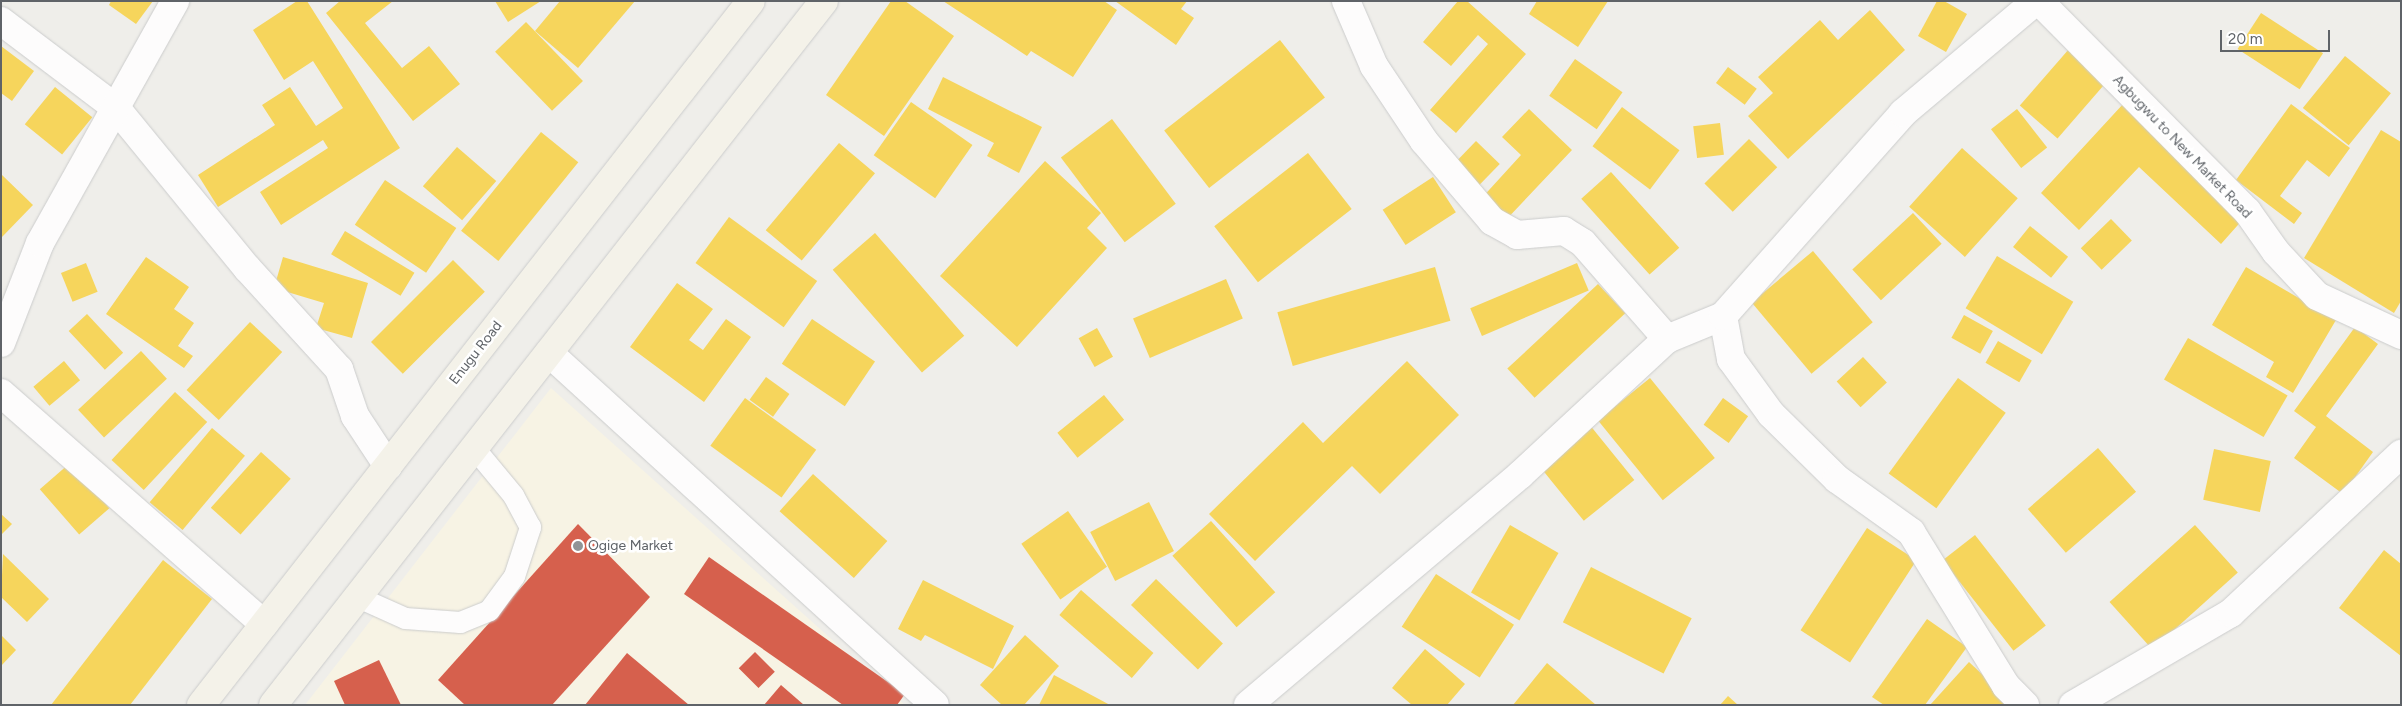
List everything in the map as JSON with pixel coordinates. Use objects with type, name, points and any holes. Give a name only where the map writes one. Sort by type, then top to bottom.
[{"type":"main road","name":"Enugu Road","points":[[201,705],[751,1]]},
{"type":"main road","points":[[273,705],[824,1]]},
{"type":"street","points":[[1,343],[40,243],[175,1]]},
{"type":"street","points":[[1346,1],[1374,66],[1424,141],[1492,221],[1517,235],[1564,231],[1584,243],[1667,339]]},
{"type":"street","points":[[1248,705],[1520,475],[1667,339],[1724,316],[1903,113],[2038,1]]},
{"type":"street","name":"Agbugwu to New Market Road","points":[[2038,1],[2248,211],[2276,252],[2317,296],[2401,335]]},
{"type":"street","points":[[1,21],[116,108],[247,268],[339,369],[355,416],[388,466]]},
{"type":"street","points":[[1724,316],[1731,359],[1771,414],[1837,479],[1912,532],[2006,686],[2024,705]]},
{"type":"street","points":[[549,353],[935,705]]},
{"type":"street","points":[[1,393],[264,624]]},
{"type":"street","points":[[2073,705],[2231,613],[2401,454]]},
{"type":"lane","points":[[358,597],[405,618],[460,622],[489,610],[514,576],[530,527],[513,495],[474,448]]},
{"type":"shaded area","name":"Ogige Market","points":[[551,388],[905,705],[305,705]]},
{"type":"building: Homes","points":[[111,1],[153,1],[136,24],[109,5]]},
{"type":"building: Homes","points":[[297,1],[307,1],[400,148],[281,225],[260,192],[328,148],[323,140],[218,207],[198,175],[275,125],[262,105],[290,87],[316,126],[343,108],[313,61],[284,80],[253,30]]},
{"type":"building: Homes","points":[[340,1],[393,1],[365,23],[402,68],[429,46],[460,84],[413,121],[326,13]]},
{"type":"building: Homes","points":[[495,1],[541,1],[508,22]]},
{"type":"building: Homes","points":[[560,1],[635,1],[578,68],[535,31]]},
{"type":"building: Homes","points":[[891,1],[905,1],[954,36],[884,136],[826,95]]},
{"type":"building: Homes","points":[[943,1],[1104,1],[1117,10],[1073,77],[1031,51],[1027,56]]},
{"type":"building: Homes","points":[[1115,1],[1187,1],[1181,9],[1194,18],[1176,45]]},
{"type":"building: Homes","points":[[1458,1],[1467,1],[1526,54],[1456,133],[1430,110],[1488,44],[1478,35],[1451,66],[1423,42]]},
{"type":"building: Homes","points":[[1537,1],[1608,1],[1578,47],[1529,14]]},
{"type":"building: Homes","points":[[1937,1],[1944,1],[1967,14],[1946,52],[1918,36]]},
{"type":"building: Homes","points":[[1870,10],[1905,50],[1788,159],[1748,116],[1773,93],[1758,77],[1820,20],[1838,40]]},
{"type":"building: Homes","points":[[2261,13],[2323,53],[2300,89],[2238,49]]},
{"type":"building: Homes","points":[[526,22],[583,81],[552,111],[495,52]]},
{"type":"building: Homes","points":[[1280,40],[1325,98],[1209,188],[1164,131]]},
{"type":"building: Homes","points":[[1,46],[34,71],[12,101],[1,93]]},
{"type":"building: Homes","points":[[2069,49],[2107,82],[2058,138],[2020,106]]},
{"type":"building: Homes","points":[[2345,56],[2391,93],[2349,145],[2303,108]]},
{"type":"building: Homes","points":[[1575,59],[1623,92],[1597,129],[1549,96]]},
{"type":"building: Homes","points":[[1728,67],[1757,89],[1745,105],[1716,83]]},
{"type":"building: Homes","points":[[943,77],[1042,127],[1019,173],[987,156],[994,143],[928,109]]},
{"type":"building: Homes","points":[[55,87],[92,117],[62,155],[25,124]]},
{"type":"building: Homes","points":[[911,102],[972,145],[935,198],[874,155]]},
{"type":"building: Homes","points":[[2124,103],[2245,217],[2221,244],[2139,167],[2079,230],[2041,193]]},
{"type":"building: Homes","points":[[2291,104],[2350,148],[2329,177],[2307,160],[2280,196],[2302,213],[2294,224],[2236,180]]},
{"type":"building: Homes","points":[[1622,107],[1680,150],[1650,189],[1593,146]]},
{"type":"building: Homes","points":[[1529,109],[1572,150],[1503,223],[1479,201],[1521,155],[1502,137]]},
{"type":"building: Homes","points":[[2017,109],[2047,148],[2021,168],[1991,129]]},
{"type":"building: Homes","points":[[1112,119],[1176,204],[1125,242],[1061,158]]},
{"type":"building: Homes","points":[[1720,123],[1724,155],[1697,158],[1693,126]]},
{"type":"building: Homes","points":[[2381,130],[2401,142],[2401,301],[2394,313],[2304,258]]},
{"type":"building: Homes","points":[[541,132],[578,162],[498,261],[461,231]]},
{"type":"building: Homes","points":[[1749,139],[1777,167],[1733,212],[1704,184]]},
{"type":"building: Homes","points":[[1476,141],[1500,164],[1475,189],[1452,166]]},
{"type":"building: Homes","points":[[839,143],[875,173],[802,261],[766,230]]},
{"type":"building: Homes","points":[[457,147],[496,181],[462,220],[423,186]]},
{"type":"building: Homes","points":[[1962,148],[2018,198],[1965,257],[1909,207]]},
{"type":"building: Homes","points":[[1308,153],[1352,209],[1258,282],[1214,226]]},
{"type":"building: Homes","points":[[1045,161],[1101,213],[1087,228],[1107,248],[1017,347],[940,276]]},
{"type":"building: Homes","points":[[1611,172],[1679,248],[1650,275],[1581,199]]},
{"type":"building: Homes","points":[[1,176],[33,205],[1,238]]},
{"type":"building: Homes","points":[[1433,177],[1456,212],[1406,245],[1383,210]]},
{"type":"building: Homes","points":[[385,180],[456,228],[426,273],[355,225]]},
{"type":"building: Homes","points":[[1913,213],[1942,244],[1881,300],[1852,270]]},
{"type":"building: Homes","points":[[729,217],[817,281],[784,327],[695,263]]},
{"type":"building: Homes","points":[[2111,219],[2132,241],[2102,270],[2081,248]]},
{"type":"building: Homes","points":[[2030,226],[2068,257],[2051,278],[2013,247]]},
{"type":"building: Homes","points":[[345,231],[414,273],[401,296],[331,254]]},
{"type":"building: Homes","points":[[875,233],[964,336],[922,372],[833,270]]},
{"type":"building: Homes","points":[[1813,251],[1873,322],[1811,374],[1752,302]]},
{"type":"building: Homes","points":[[1997,256],[2073,302],[2042,354],[1966,308]]},
{"type":"building: Homes","points":[[146,257],[189,287],[174,309],[194,323],[178,346],[193,356],[184,368],[106,314]]},
{"type":"building: Homes","points":[[283,257],[368,283],[352,338],[316,328],[324,303],[274,288]]},
{"type":"building: Homes","points":[[453,260],[485,292],[403,374],[371,342]]},
{"type":"building: Homes","points":[[86,263],[98,292],[73,302],[61,273]]},
{"type":"building: Homes","points":[[1577,263],[1589,291],[1482,336],[1470,308]]},
{"type":"building: Homes","points":[[1435,267],[1450,321],[1293,366],[1277,312]]},
{"type":"building: Homes","points":[[2246,267],[2336,320],[2293,393],[2266,377],[2274,362],[2212,325]]},
{"type":"building: Homes","points":[[1226,279],[1243,319],[1150,358],[1133,318]]},
{"type":"building: Homes","points":[[677,283],[713,309],[689,340],[703,350],[726,319],[751,337],[704,402],[630,347]]},
{"type":"building: Homes","points":[[1598,284],[1625,313],[1535,398],[1507,369]]},
{"type":"building: Homes","points":[[87,314],[123,353],[105,370],[69,331]]},
{"type":"building: Homes","points":[[1964,315],[1993,331],[1980,354],[1951,338]]},
{"type":"building: Homes","points":[[812,319],[875,361],[845,406],[782,364]]},
{"type":"building: Homes","points":[[250,322],[282,352],[219,420],[187,390]]},
{"type":"building: Homes","points":[[2355,327],[2378,344],[2326,416],[2373,452],[2343,494],[2294,458],[2316,427],[2294,411]]},
{"type":"building: Homes","points":[[1097,328],[1113,357],[1095,367],[1079,338]]},
{"type":"building: Homes","points":[[2188,338],[2288,396],[2264,437],[2164,380]]},
{"type":"building: Homes","points":[[1998,341],[2032,361],[2019,382],[1986,363]]},
{"type":"building: Homes","points":[[141,351],[167,379],[104,437],[78,410]]},
{"type":"building: Homes","points":[[1863,357],[1887,383],[1861,407],[1837,382]]},
{"type":"building: Homes","points":[[64,361],[80,380],[49,406],[33,387]]},
{"type":"building: Homes","points":[[1407,361],[1459,415],[1380,494],[1352,466],[1255,561],[1209,514],[1303,422],[1323,443]]},
{"type":"building: Homes","points":[[766,377],[789,394],[773,417],[750,400]]},
{"type":"building: Homes","points":[[1650,378],[1715,458],[1663,500],[1598,420]]},
{"type":"building: Homes","points":[[1958,378],[2006,413],[1936,508],[1889,473]]},
{"type":"building: Homes","points":[[175,392],[207,422],[144,490],[112,460]]},
{"type":"building: Homes","points":[[1104,395],[1124,420],[1078,458],[1057,433]]},
{"type":"building: Homes","points":[[745,398],[816,450],[782,497],[710,446]]},
{"type":"building: Homes","points":[[1723,398],[1748,416],[1729,443],[1704,425]]},
{"type":"building: Homes","points":[[1589,424],[1634,480],[1584,521],[1538,465]]},
{"type":"building: Homes","points":[[212,428],[245,456],[183,530],[150,502]]},
{"type":"building: Homes","points":[[2098,448],[2136,492],[2066,553],[2028,509]]},
{"type":"building: Homes","points":[[2214,449],[2271,461],[2260,512],[2203,500]]},
{"type":"building: Homes","points":[[261,452],[291,479],[241,535],[211,508]]},
{"type":"building: Homes","points":[[70,463],[109,508],[79,535],[40,489]]},
{"type":"building: Homes","points":[[813,474],[887,541],[854,578],[780,511]]},
{"type":"building: Homes","points":[[1149,502],[1174,551],[1115,581],[1090,532]]},
{"type":"building: Homes","points":[[1068,511],[1107,567],[1060,599],[1021,544]]},
{"type":"building: Homes","points":[[1,514],[12,524],[1,535]]},
{"type":"building: Homes","points":[[1211,521],[1275,592],[1237,627],[1172,556]]},
{"type":"building: Homes","points":[[1510,525],[1558,553],[1519,621],[1471,593]]},
{"type":"building: Homes","points":[[2195,525],[2238,573],[2152,650],[2110,602]]},
{"type":"building: Homes","points":[[1867,528],[1916,560],[1850,662],[1801,630]]},
{"type":"building: Homes","points":[[1975,535],[2046,626],[2013,651],[1943,560]]},
{"type":"building: Homes","points":[[2384,550],[2401,564],[2401,656],[2339,608]]},
{"type":"building: Homes","points":[[3,554],[49,599],[27,622],[1,597]]},
{"type":"building: Homes","points":[[163,560],[212,599],[130,705],[51,705]]},
{"type":"building: Homes","points":[[1591,567],[1692,618],[1664,674],[1563,622]]},
{"type":"building: Homes","points":[[1436,574],[1514,625],[1480,677],[1402,627]]},
{"type":"building: Homes","points":[[1156,579],[1223,644],[1198,669],[1131,605]]},
{"type":"building: Homes","points":[[923,580],[1014,626],[993,669],[925,635],[921,641],[898,629]]},
{"type":"building: Homes","points":[[1081,590],[1153,653],[1132,678],[1059,615]]},
{"type":"building: Homes","points":[[1927,619],[1967,647],[1925,705],[1884,705],[1872,697]]},
{"type":"building: Homes","points":[[1,635],[16,650],[1,666]]},
{"type":"building: Homes","points":[[1025,635],[1059,666],[1024,705],[1002,705],[980,685]]},
{"type":"building: Homes","points":[[1425,649],[1465,684],[1447,705],[1412,705],[1392,688]]},
{"type":"building: Homes","points":[[1969,662],[2015,705],[1930,705]]},
{"type":"building: Homes","points":[[1547,663],[1596,705],[1513,705]]},
{"type":"building: Homes","points":[[1054,675],[1110,705],[1039,705]]},
{"type":"building: Homes","points":[[1728,696],[1738,705],[1720,705]]},
{"type":"building: Shops","points":[[578,524],[650,597],[552,705],[465,705],[438,680]]},
{"type":"building: Shops","points":[[709,557],[905,694],[897,705],[843,705],[684,594]]},
{"type":"building: Shops","points":[[755,652],[775,672],[759,688],[739,668]]},
{"type":"building: Shops","points":[[627,653],[689,705],[585,705]]},
{"type":"building: Shops","points":[[379,660],[401,705],[345,705],[334,681]]},
{"type":"building: Shops","points":[[781,685],[804,705],[764,705]]},
{"type":"place","name":"Ogige Market","points":[[578,546]]}]
